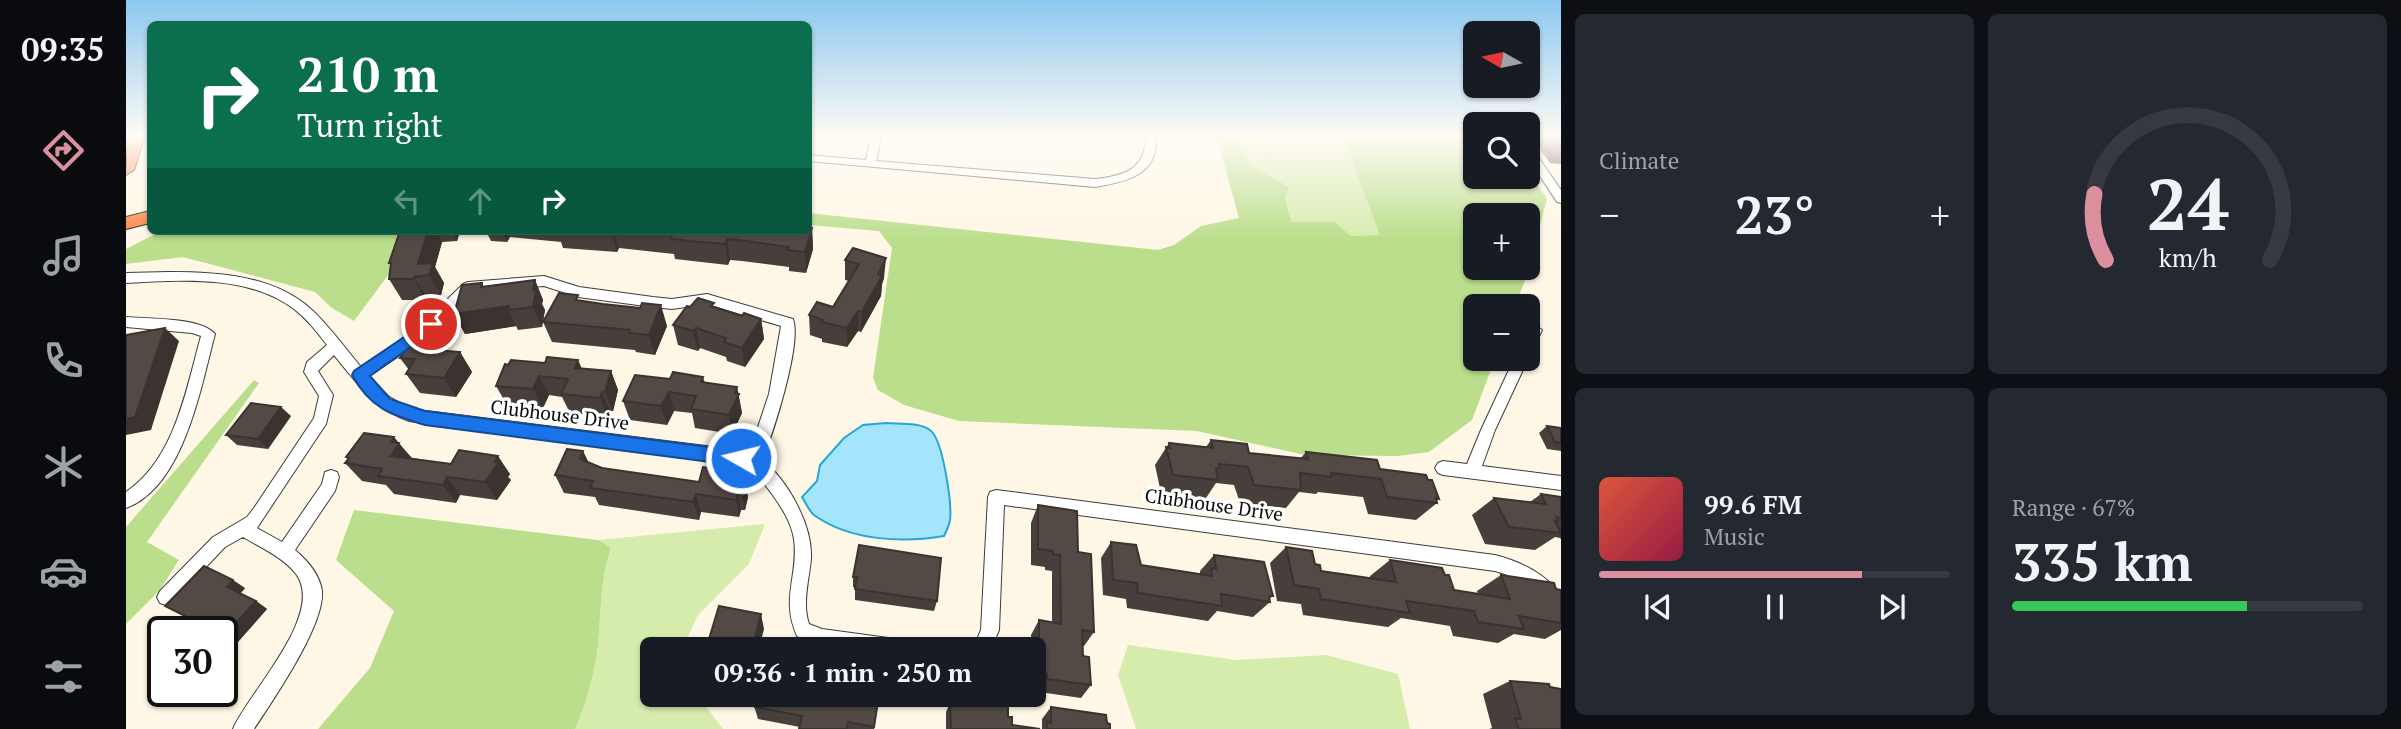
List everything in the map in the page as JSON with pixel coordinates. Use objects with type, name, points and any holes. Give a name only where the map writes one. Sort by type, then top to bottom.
[{"type":"highway","points":[[126,214],[147,210]]},
{"type":"highway","points":[[126,223],[147,218]]},
{"type":"street","points":[[972,172],[1096,183],[1121,178],[1133,172]]},
{"type":"street","points":[[1543,172],[1561,199]]},
{"type":"street","name":"Clubhouse Drive","points":[[126,278],[200,278],[258,286],[282,295],[299,305],[384,404],[400,412],[425,418],[730,456],[753,462]]},
{"type":"street","points":[[360,375],[421,334],[468,287],[544,281],[578,292],[653,302],[713,300],[788,323],[787,346],[762,443],[753,462],[766,475],[798,523],[804,552],[796,615],[803,630],[819,637]]},
{"type":"street","points":[[126,322],[194,328],[208,334],[196,379],[163,468],[139,495],[126,501]]},
{"type":"street","points":[[166,597],[219,542],[243,528],[260,513],[321,420],[326,395],[311,372],[312,366],[335,346]]},
{"type":"street","points":[[1472,472],[1515,371]]},
{"type":"street","points":[[1443,468],[1561,483]]},
{"type":"street","points":[[285,551],[329,486],[331,477]]},
{"type":"street","name":"Clubhouse Drive","points":[[987,637],[990,630],[996,497],[1507,566],[1542,585],[1561,612]]},
{"type":"street","points":[[243,528],[261,542],[285,551],[304,572],[314,591],[307,622],[243,729]]},
{"type":"green space","points":[[1226,172],[1263,172],[1289,187],[1285,198],[1291,222],[1335,222],[1351,236],[1380,235],[1357,172],[1463,172],[1463,189],[1540,189],[1547,199],[1540,225],[1540,203],[1463,203],[1463,280],[1525,280],[1520,294],[1463,294],[1463,371],[1490,371],[1472,420],[1429,452],[1398,456],[1305,455],[1197,431],[959,421],[904,405],[878,390],[873,378],[892,248],[879,231],[812,225],[812,213],[1158,250],[1174,245],[1201,226],[1239,218]]},
{"type":"green space","points":[[1263,172],[1357,172],[1381,235],[1351,236],[1335,222],[1291,222],[1285,198],[1289,187]]},
{"type":"green space","points":[[153,235],[418,235],[354,321],[332,308],[315,292],[183,257],[126,264],[126,249]]},
{"type":"green space","points":[[254,380],[259,383],[147,542],[179,560],[159,591],[126,624],[126,527]]},
{"type":"green space","points":[[354,510],[598,540],[611,548],[603,584],[595,666],[575,729],[318,729],[370,668],[394,611],[336,560]]},
{"type":"green space","points":[[765,524],[749,564],[698,615],[688,637],[640,637],[640,707],[706,707],[723,729],[575,729],[595,666],[603,584],[611,549],[598,540]]},
{"type":"green space","points":[[1128,645],[1236,660],[1327,655],[1398,674],[1410,729],[1136,729],[1118,675]]},
{"type":"water","points":[[886,423],[920,426],[930,430],[935,436],[943,458],[950,500],[950,520],[944,536],[894,539],[860,535],[828,524],[814,515],[802,497],[817,481],[820,465],[844,438],[863,425]]},
{"type":"building","points":[[399,235],[427,235],[418,264],[433,263],[429,275],[414,279],[389,279],[389,263]]},
{"type":"building","points":[[672,235],[810,235],[805,252],[739,240],[727,239],[725,244],[670,238]]},
{"type":"building","points":[[853,248],[886,258],[878,274],[882,276],[862,312],[858,311],[847,328],[822,322],[823,320],[809,315],[817,302],[833,307],[859,264],[845,260]]},
{"type":"building","points":[[535,280],[533,307],[508,310],[509,306],[454,314],[462,285],[482,283],[481,287]]},
{"type":"building","points":[[559,293],[578,295],[576,300],[603,304],[640,308],[642,303],[661,305],[649,335],[629,333],[630,330],[543,322]]},
{"type":"building","points":[[698,298],[714,303],[711,306],[761,319],[742,348],[724,342],[726,338],[696,328],[693,331],[673,325],[687,306],[690,307]]},
{"type":"building","points":[[165,328],[135,417],[126,419],[126,335]]},
{"type":"building","points":[[411,341],[430,342],[426,349],[460,352],[444,378],[406,374],[415,359],[400,358]]},
{"type":"building","points":[[547,357],[578,360],[575,368],[611,371],[605,392],[602,392],[600,398],[561,394],[568,379],[539,376],[533,389],[496,386],[505,364],[508,365],[511,360],[545,363]]},
{"type":"building","points":[[673,372],[703,377],[701,382],[737,387],[735,393],[739,394],[729,415],[691,409],[696,396],[669,392],[661,406],[623,401],[635,375],[670,379]]},
{"type":"building","points":[[251,403],[281,407],[258,439],[226,435]]},
{"type":"building","points":[[1547,426],[1561,428],[1561,443],[1555,442]]},
{"type":"building","points":[[364,433],[394,437],[391,442],[399,443],[391,456],[451,464],[459,450],[498,456],[495,462],[499,462],[485,482],[447,477],[443,485],[378,476],[382,469],[345,463],[349,458],[346,457]]},
{"type":"building","points":[[1211,440],[1247,444],[1249,453],[1308,459],[1306,452],[1377,460],[1380,469],[1426,475],[1428,480],[1432,480],[1439,499],[1436,498],[1437,503],[1387,497],[1381,479],[1331,473],[1332,477],[1300,473],[1301,490],[1254,485],[1248,467],[1219,464],[1220,468],[1216,468],[1218,480],[1173,475],[1166,447],[1170,448],[1169,443],[1213,448]]},
{"type":"building","points":[[567,449],[583,451],[580,459],[602,468],[699,482],[703,467],[743,472],[741,479],[745,479],[736,500],[696,494],[693,502],[590,488],[593,481],[555,475]]},
{"type":"building","points":[[1541,494],[1561,497],[1561,518],[1556,517],[1558,521],[1555,521],[1561,533],[1509,527],[1494,498],[1546,504]]},
{"type":"building","points":[[1038,505],[1077,511],[1078,552],[1091,554],[1094,632],[1082,630],[1083,656],[1089,657],[1091,685],[1047,679],[1046,637],[1039,637],[1039,620],[1061,624],[1060,555],[1038,549]]},
{"type":"building","points":[[1111,542],[1136,545],[1141,565],[1212,576],[1211,568],[1216,569],[1214,555],[1264,562],[1273,596],[1269,596],[1270,602],[1221,594],[1222,606],[1138,593],[1137,583],[1113,580]]},
{"type":"building","points":[[859,545],[941,558],[937,601],[855,589],[857,577],[853,577]]},
{"type":"building","points":[[1286,547],[1312,551],[1315,564],[1320,565],[1321,571],[1396,582],[1390,560],[1442,568],[1445,575],[1449,575],[1454,590],[1510,599],[1501,575],[1554,583],[1556,589],[1561,590],[1561,623],[1519,616],[1524,629],[1478,622],[1474,611],[1406,601],[1410,613],[1321,599],[1319,589],[1294,585]]},
{"type":"building","points":[[204,566],[233,580],[227,587],[256,601],[238,621],[238,616],[185,616],[165,606]]},
{"type":"building","points":[[719,606],[761,614],[755,637],[710,637]]},
{"type":"building","points":[[1510,681],[1549,684],[1550,687],[1561,689],[1561,729],[1519,729],[1515,718],[1521,719]]},
{"type":"building","points":[[755,707],[877,707],[874,727],[848,722],[847,729],[799,729],[802,716]]},
{"type":"building","points":[[950,707],[1008,707],[1008,717],[1012,717],[1012,725],[1040,729],[951,729]]},
{"type":"building","points":[[1051,707],[1106,715],[1110,729],[1047,729],[1047,722],[1051,723]]},
{"type":"route","points":[[431,324],[411,341],[360,375],[384,404],[400,412],[425,418],[741,458]]}]
